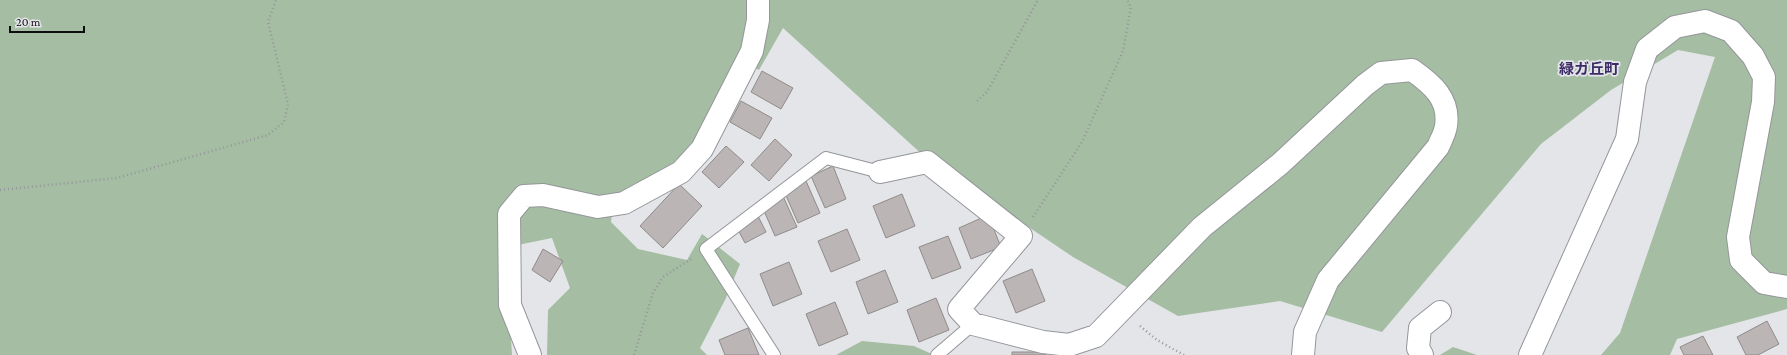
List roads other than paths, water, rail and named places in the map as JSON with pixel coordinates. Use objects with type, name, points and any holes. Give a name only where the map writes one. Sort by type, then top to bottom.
[{"type":"street","points":[[530,355],[510,305],[509,214],[524,196],[543,195],[598,207],[624,203],[681,172],[702,149],[752,51],[758,20],[758,0]]},
{"type":"street","points":[[1530,355],[1627,139],[1634,82],[1647,49],[1675,27],[1705,21],[1731,31],[1753,56],[1764,77],[1763,102],[1738,237],[1741,260],[1764,283],[1787,287]]},
{"type":"street","points":[[880,172],[927,162],[1021,236],[959,309],[973,324],[1043,342],[1069,345],[1096,336],[1123,311],[1202,227],[1280,164],[1365,85],[1381,73],[1412,70],[1428,81],[1444,101],[1446,126],[1438,147],[1328,280],[1305,332],[1303,355]]},
{"type":"street","points":[[1422,355],[1418,348],[1420,328],[1440,312]]},
{"type":"lane","points":[[774,355],[706,249],[826,158],[880,172]]},
{"type":"lane","points":[[937,355],[973,324]]},
{"type":"district","name":"緑ガ丘町","points":[[1589,69]]}]
